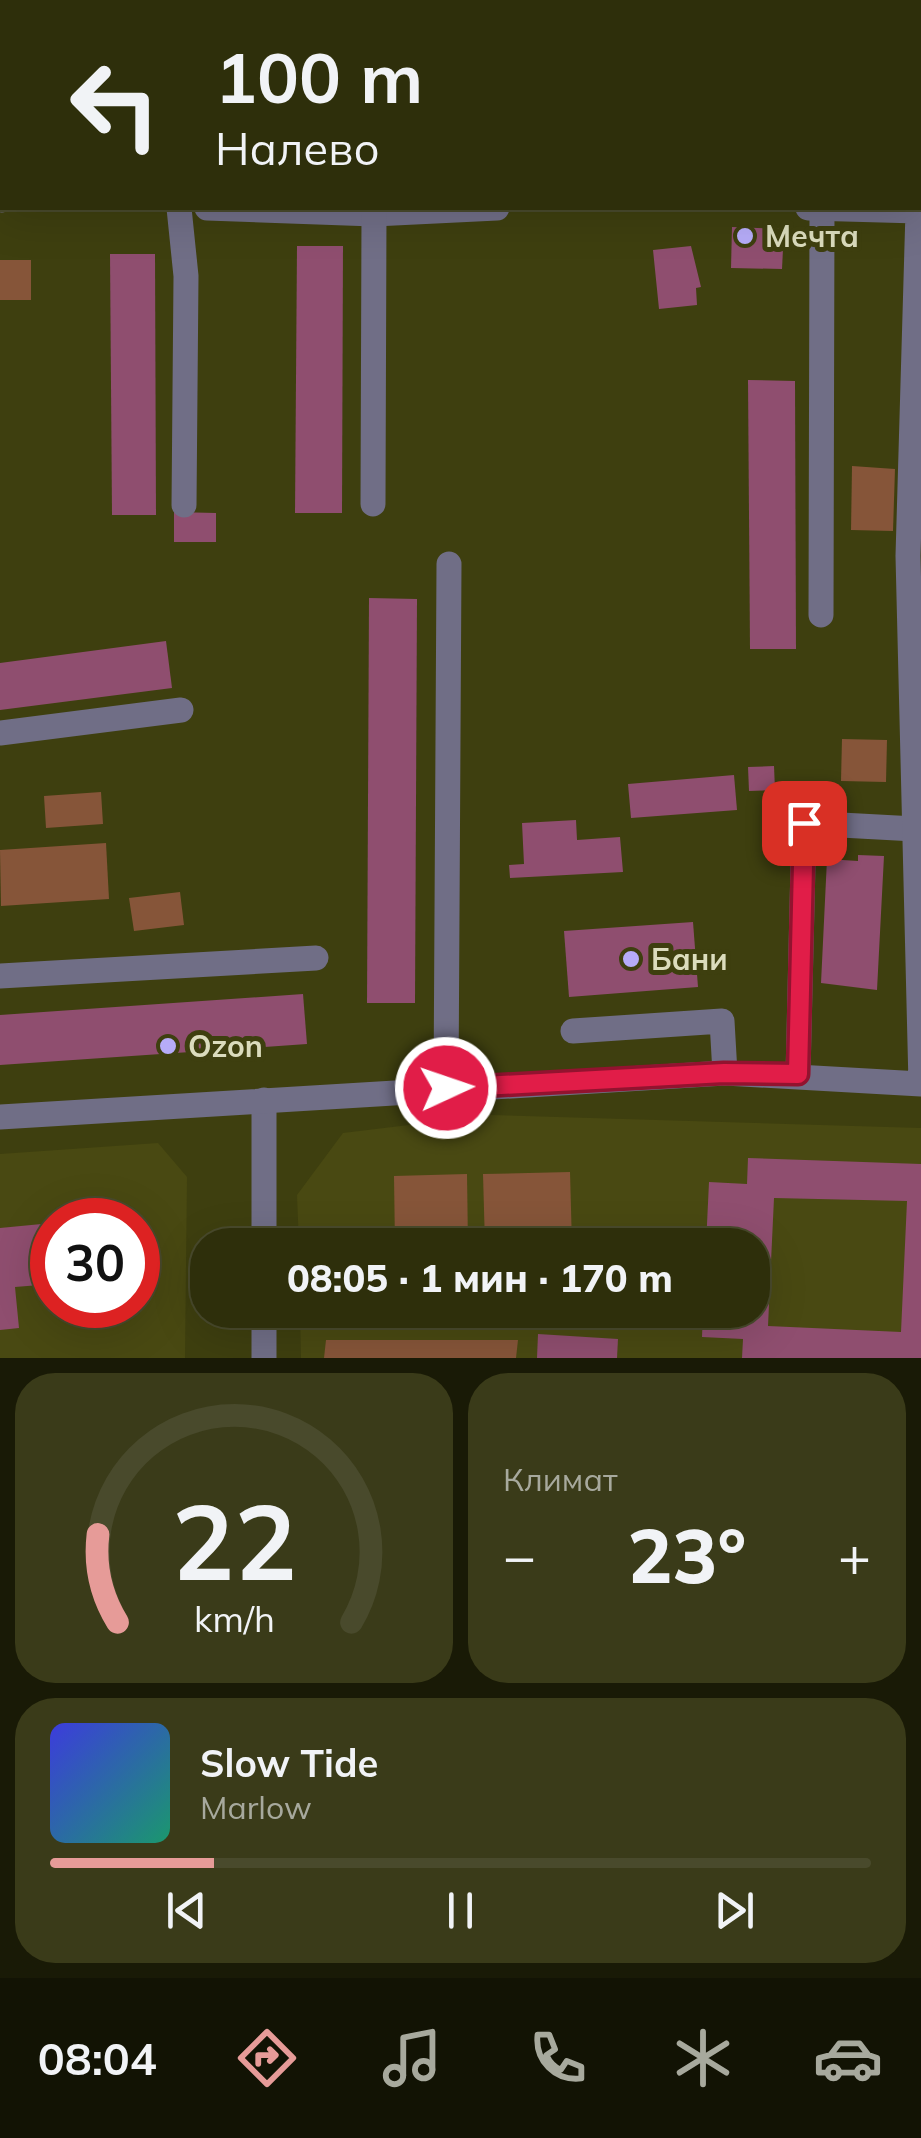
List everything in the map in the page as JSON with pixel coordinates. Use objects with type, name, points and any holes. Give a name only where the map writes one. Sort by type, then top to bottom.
[{"type":"street","points":[[179,210],[186,276],[184,504]]},
{"type":"street","points":[[263,210],[374,214],[447,210]]},
{"type":"street","points":[[820,615],[822,210]]},
{"type":"street","points":[[0,1117],[724,1073],[798,1074],[921,1084],[915,829],[913,213],[858,210]]},
{"type":"street","points":[[373,504],[374,214]]},
{"type":"street","points":[[446,1088],[449,564]]},
{"type":"street","points":[[0,733],[181,710]]},
{"type":"street","points":[[798,1074],[804,823],[915,829]]},
{"type":"street","points":[[0,976],[316,958]]},
{"type":"street","points":[[573,1031],[722,1021],[724,1073]]},
{"type":"street","points":[[264,1100],[264,1228]]},
{"type":"street","points":[[264,1328],[264,1358]]},
{"type":"shaded area","points":[[0,260],[31,260],[31,300],[0,300]]},
{"type":"shaded area","points":[[852,466],[895,469],[893,531],[851,530]]},
{"type":"shaded area","points":[[842,739],[887,740],[886,782],[841,781]]},
{"type":"shaded area","points":[[101,792],[103,824],[46,828],[44,796]]},
{"type":"shaded area","points":[[106,843],[109,899],[1,906],[0,850]]},
{"type":"shaded area","points":[[180,892],[184,925],[134,931],[129,898]]},
{"type":"shaded area","points":[[491,1115],[921,1128],[921,1358],[301,1358],[300,1328],[770,1328],[770,1228],[298,1228],[297,1195],[343,1133]]},
{"type":"shaded area","points":[[158,1143],[187,1177],[185,1358],[0,1358],[0,1154]]},
{"type":"shaded area","points":[[570,1172],[572,1228],[485,1228],[483,1174]]},
{"type":"shaded area","points":[[467,1174],[468,1228],[395,1228],[394,1176]]},
{"type":"shaded area","points":[[326,1340],[518,1340],[516,1358],[324,1358]]},
{"type":"building","points":[[732,227],[784,229],[782,269],[731,268]]},
{"type":"building","points":[[297,246],[343,246],[342,513],[295,513]]},
{"type":"building","points":[[691,246],[701,287],[696,288],[697,305],[659,309],[653,250]]},
{"type":"building","points":[[110,254],[155,254],[156,515],[112,515]]},
{"type":"building","points":[[748,380],[795,381],[796,649],[750,649]]},
{"type":"building","points":[[174,512],[216,513],[216,542],[174,542]]},
{"type":"building","points":[[369,598],[417,599],[415,1003],[367,1003]]},
{"type":"building","points":[[166,641],[172,688],[0,710],[0,663]]},
{"type":"building","points":[[774,766],[775,790],[749,791],[748,767]]},
{"type":"building","points":[[734,775],[737,810],[631,818],[628,784]]},
{"type":"building","points":[[576,820],[577,840],[620,837],[623,872],[510,878],[509,865],[524,864],[522,823]]},
{"type":"building","points":[[858,855],[884,856],[877,990],[821,983],[827,859],[858,861]]},
{"type":"building","name":"Бани","points":[[693,922],[698,987],[569,997],[564,931]]},
{"type":"building","points":[[303,994],[307,1044],[0,1065],[0,1015]]},
{"type":"building","points":[[748,1158],[921,1164],[921,1358],[742,1358],[743,1339],[702,1337],[702,1328],[770,1326],[901,1332],[907,1201],[774,1198],[770,1283],[770,1228],[707,1228],[709,1182],[747,1184]]},
{"type":"building","points":[[30,1225],[30,1286],[15,1287],[19,1328],[0,1330],[0,1228]]},
{"type":"building","points":[[538,1334],[618,1339],[617,1358],[537,1358]]},
{"type":"place","name":"Мечта","points":[[745,236]]},
{"type":"place","name":"Бани","points":[[631,959]]},
{"type":"place","name":"Ozon","points":[[168,1046]]},
{"type":"route","points":[[446,1088],[724,1073],[798,1074],[804,823]]}]
